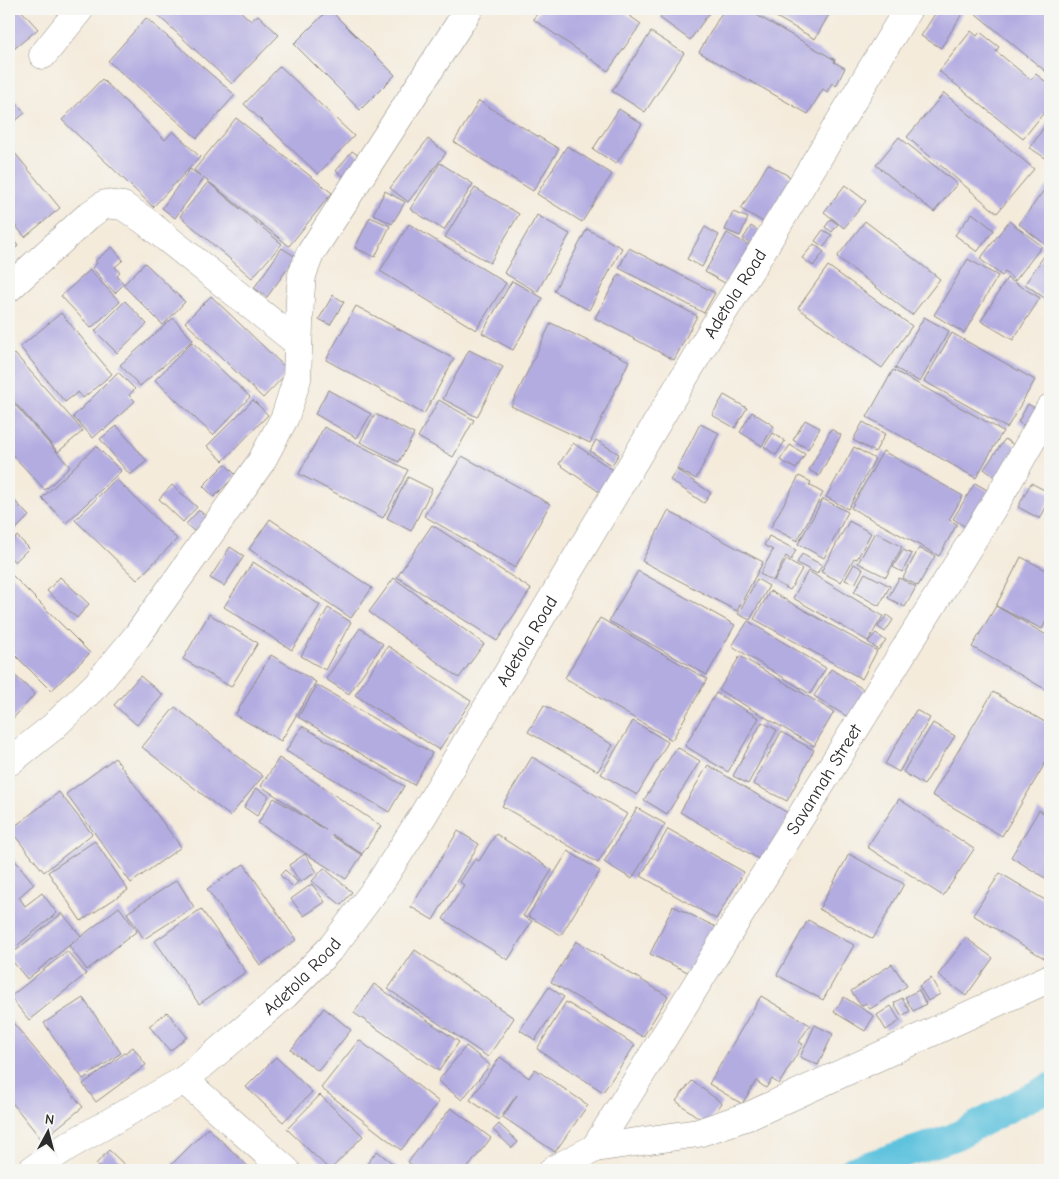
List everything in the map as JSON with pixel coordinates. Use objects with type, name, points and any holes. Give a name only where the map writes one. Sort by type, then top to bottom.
[{"type":"street","points":[[43,55],[80,9]]},
{"type":"street","points":[[9,762],[53,728],[97,684],[137,636],[261,462],[285,416],[296,379],[302,274],[310,254],[469,9]]},
{"type":"street","name":"Adetola Road","points":[[32,1170],[68,1146],[184,1080],[285,995],[332,947],[378,886],[427,808],[710,333],[908,9]]},
{"type":"street","points":[[9,288],[88,216],[105,204],[123,206],[144,220],[298,343]]},
{"type":"street","name":"Savannah Street","points":[[595,1148],[998,499],[1050,408]]},
{"type":"street","points":[[553,1170],[595,1148],[698,1133],[751,1115],[1050,978]]},
{"type":"street","points":[[184,1080],[286,1170]]},
{"type":"building","points":[[9,9],[20,9],[38,29],[9,53]]},
{"type":"building","points":[[151,9],[238,9],[251,21],[258,15],[279,35],[232,84]]},
{"type":"building","points":[[329,9],[395,75],[360,110],[294,44]]},
{"type":"building","points":[[541,9],[620,9],[641,24],[608,71],[533,19]]},
{"type":"building","points":[[667,9],[712,9],[690,40],[660,18]]},
{"type":"building","points":[[724,9],[746,9],[835,60],[834,62],[845,68],[836,86],[832,83],[827,92],[823,89],[808,114],[699,52]]},
{"type":"building","points":[[762,9],[832,9],[815,39]]},
{"type":"building","points":[[938,9],[965,9],[941,48],[921,36]]},
{"type":"building","points":[[970,9],[1050,9],[1050,75]]},
{"type":"building","points":[[146,18],[235,95],[197,138],[108,61]]},
{"type":"building","points":[[971,31],[977,36],[980,32],[999,47],[996,51],[1031,80],[1036,74],[1050,85],[1050,105],[1023,139],[939,71]]},
{"type":"building","points":[[651,32],[684,53],[645,112],[612,91]]},
{"type":"building","points":[[280,66],[354,136],[318,174],[244,104]]},
{"type":"building","points":[[102,79],[165,140],[173,131],[200,157],[153,207],[62,120]]},
{"type":"building","points":[[944,93],[1034,169],[997,213],[907,137]]},
{"type":"building","points":[[9,96],[25,113],[9,126]]},
{"type":"building","points":[[479,101],[559,149],[533,191],[454,142]]},
{"type":"building","points":[[619,109],[642,124],[616,164],[593,149]]},
{"type":"building","points":[[236,118],[332,193],[289,246],[204,178],[175,218],[162,208],[190,169],[202,177],[194,170]]},
{"type":"building","points":[[1050,118],[1050,161],[1030,148]]},
{"type":"building","points":[[899,137],[957,184],[934,212],[876,165]]},
{"type":"building","points":[[428,139],[446,153],[408,202],[390,188]]},
{"type":"building","points":[[9,146],[60,208],[25,237],[9,218]]},
{"type":"building","points":[[567,146],[612,174],[582,222],[537,194]]},
{"type":"building","points":[[352,151],[363,159],[348,179],[336,171]]},
{"type":"building","points":[[440,163],[473,184],[444,230],[410,209]]},
{"type":"building","points":[[768,164],[792,178],[765,223],[741,209]]},
{"type":"building","points":[[208,182],[282,244],[252,278],[180,216]]},
{"type":"building","points":[[845,185],[866,201],[844,228],[824,212]]},
{"type":"building","points":[[1048,185],[1050,186],[1050,248],[1019,224]]},
{"type":"building","points":[[475,188],[519,214],[490,263],[445,237]]},
{"type":"building","points":[[385,191],[405,202],[392,224],[373,214]]},
{"type":"building","points":[[733,212],[748,218],[740,236],[725,230]]},
{"type":"building","points":[[972,213],[994,230],[977,252],[955,235]]},
{"type":"building","points":[[537,215],[570,234],[537,292],[504,273]]},
{"type":"building","points":[[370,217],[390,226],[375,257],[355,248]]},
{"type":"building","points":[[831,219],[838,224],[832,232],[825,227]]},
{"type":"building","points":[[865,221],[940,279],[912,315],[837,257]]},
{"type":"building","points":[[1009,221],[1042,246],[1015,281],[1005,272],[1002,276],[980,259]]},
{"type":"building","points":[[409,224],[506,283],[476,330],[380,271]]},
{"type":"building","points":[[751,226],[763,234],[755,247],[743,239]]},
{"type":"building","points":[[705,227],[719,235],[702,267],[687,259]]},
{"type":"building","points":[[587,229],[622,248],[589,310],[554,291]]},
{"type":"building","points":[[823,230],[832,235],[824,247],[815,241]]},
{"type":"building","points":[[727,233],[754,248],[732,287],[705,272]]},
{"type":"building","points":[[9,234],[18,246],[9,253]]},
{"type":"building","points":[[814,244],[824,252],[813,266],[802,258]]},
{"type":"building","points":[[112,247],[123,260],[115,267],[120,273],[117,276],[124,284],[145,263],[185,302],[163,325],[123,285],[115,293],[92,268],[97,263],[95,261]]},
{"type":"building","points":[[282,248],[296,257],[267,297],[254,288]]},
{"type":"building","points":[[629,248],[715,293],[704,313],[619,268]]},
{"type":"building","points":[[1046,253],[1050,256],[1050,302],[1025,284]]},
{"type":"building","points":[[968,259],[998,276],[964,333],[934,315]]},
{"type":"building","points":[[828,266],[912,326],[882,368],[798,308]]},
{"type":"building","points":[[90,270],[120,302],[91,328],[61,296]]},
{"type":"building","points":[[619,274],[697,316],[674,360],[595,318]]},
{"type":"building","points":[[1007,278],[1040,298],[1013,340],[981,321]]},
{"type":"building","points":[[512,281],[543,298],[513,350],[482,333]]},
{"type":"building","points":[[333,295],[344,302],[330,325],[319,319]]},
{"type":"building","points":[[211,296],[289,371],[263,398],[185,322]]},
{"type":"building","points":[[125,301],[147,324],[117,353],[95,331]]},
{"type":"building","points":[[356,306],[454,359],[424,414],[326,360]]},
{"type":"building","points":[[61,313],[112,374],[83,398],[78,392],[65,402],[20,347]]},
{"type":"building","points":[[924,317],[949,331],[920,382],[895,368]]},
{"type":"building","points":[[173,318],[193,340],[140,386],[120,365]]},
{"type":"building","points":[[551,323],[629,361],[590,443],[511,406]]},
{"type":"building","points":[[952,333],[1035,380],[1007,428],[924,381]]},
{"type":"building","points":[[192,342],[250,397],[213,435],[155,380]]},
{"type":"building","points":[[469,350],[503,367],[477,417],[443,399]]},
{"type":"building","points":[[15,354],[83,431],[58,452],[9,396],[9,360]]},
{"type":"building","points":[[893,370],[1003,431],[976,478],[867,417]]},
{"type":"building","points":[[118,372],[135,389],[129,395],[135,401],[93,438],[73,417]]},
{"type":"building","points":[[328,390],[371,414],[357,438],[315,414]]},
{"type":"building","points":[[724,395],[747,408],[735,428],[712,415]]},
{"type":"building","points":[[9,398],[70,467],[45,490],[9,451]]},
{"type":"building","points":[[253,400],[268,415],[223,461],[207,446]]},
{"type":"building","points":[[439,400],[474,420],[453,457],[418,437]]},
{"type":"building","points":[[1028,404],[1040,411],[1030,429],[1018,422]]},
{"type":"building","points":[[752,412],[774,426],[762,446],[740,432]]},
{"type":"building","points":[[375,414],[414,434],[399,462],[360,442]]},
{"type":"building","points":[[805,420],[820,428],[808,449],[793,440]]},
{"type":"building","points":[[863,422],[885,434],[875,452],[853,440]]},
{"type":"building","points":[[700,424],[719,433],[696,479],[677,469]]},
{"type":"building","points":[[117,426],[147,461],[130,475],[100,439]]},
{"type":"building","points":[[324,427],[408,470],[383,518],[299,474]]},
{"type":"building","points":[[831,429],[841,435],[819,476],[809,470]]},
{"type":"building","points":[[773,433],[785,441],[776,455],[764,447]]},
{"type":"building","points":[[1005,439],[1017,447],[996,478],[984,469]]},
{"type":"building","points":[[596,440],[619,454],[612,465],[590,451]]},
{"type":"building","points":[[573,443],[616,472],[601,493],[559,464]]},
{"type":"building","points":[[790,445],[805,454],[796,469],[780,460]]},
{"type":"building","points":[[96,446],[121,471],[66,523],[42,498]]},
{"type":"building","points":[[854,447],[875,459],[848,509],[826,497]]},
{"type":"building","points":[[883,451],[963,496],[949,520],[957,524],[939,556],[851,508]]},
{"type":"building","points":[[462,456],[550,504],[515,568],[424,516]]},
{"type":"building","points":[[225,464],[236,475],[214,497],[203,486]]},
{"type":"building","points":[[677,470],[711,493],[704,503],[670,480]]},
{"type":"building","points":[[799,476],[811,482],[809,485],[823,493],[797,541],[771,527]]},
{"type":"building","points":[[408,477],[432,489],[411,531],[387,518]]},
{"type":"building","points":[[116,479],[177,539],[137,580],[75,520]]},
{"type":"building","points":[[975,483],[989,491],[967,528],[953,519]]},
{"type":"building","points":[[1031,483],[1050,493],[1050,499],[1040,519],[1018,507]]},
{"type":"building","points":[[172,485],[197,507],[183,522],[159,499]]},
{"type":"building","points":[[9,495],[29,516],[9,536]]},
{"type":"building","points":[[823,499],[848,512],[824,558],[798,544]]},
{"type":"building","points":[[199,510],[209,519],[196,533],[186,524]]},
{"type":"building","points":[[668,511],[763,562],[737,611],[642,561]]},
{"type":"building","points":[[270,519],[372,588],[351,618],[249,549]]},
{"type":"building","points":[[849,521],[871,533],[857,559],[854,558],[841,582],[821,572]]},
{"type":"building","points":[[432,525],[531,589],[497,641],[397,577]]},
{"type":"building","points":[[875,532],[902,547],[886,577],[858,563]]},
{"type":"building","points":[[17,536],[29,548],[15,562],[9,556],[9,545]]},
{"type":"building","points":[[769,536],[796,550],[791,560],[786,556],[773,581],[760,574],[773,550],[764,545]]},
{"type":"building","points":[[230,547],[244,556],[224,586],[210,578]]},
{"type":"building","points":[[919,548],[935,556],[918,586],[903,578]]},
{"type":"building","points":[[903,550],[912,554],[902,572],[893,567]]},
{"type":"building","points":[[802,554],[822,565],[817,574],[797,563]]},
{"type":"building","points":[[1021,557],[1050,572],[1050,614],[1042,629],[996,606]]},
{"type":"building","points":[[786,560],[802,569],[790,590],[774,581]]},
{"type":"building","points":[[253,562],[320,605],[292,650],[224,607]]},
{"type":"building","points":[[854,564],[863,569],[855,584],[845,580]]},
{"type":"building","points":[[638,571],[735,625],[707,675],[609,621]]},
{"type":"building","points":[[808,571],[883,616],[868,641],[793,598]]},
{"type":"building","points":[[9,572],[90,653],[51,691],[9,649]]},
{"type":"building","points":[[865,573],[890,586],[879,606],[854,592]]},
{"type":"building","points":[[60,577],[89,604],[77,618],[47,591]]},
{"type":"building","points":[[394,578],[484,644],[459,678],[369,612]]},
{"type":"building","points":[[899,578],[916,587],[905,607],[888,598]]},
{"type":"building","points":[[757,579],[769,586],[750,620],[738,614]]},
{"type":"building","points":[[770,591],[877,651],[862,679],[754,619]]},
{"type":"building","points":[[996,606],[1050,637],[1050,692],[972,647]]},
{"type":"building","points":[[328,608],[351,622],[325,670],[301,656]]},
{"type":"building","points":[[209,614],[258,643],[231,687],[183,659]]},
{"type":"building","points":[[887,615],[893,620],[885,632],[878,627]]},
{"type":"building","points":[[600,618],[707,679],[672,740],[565,678]]},
{"type":"building","points":[[748,621],[826,668],[810,694],[732,646]]},
{"type":"building","points":[[360,628],[383,644],[349,694],[326,679]]},
{"type":"building","points":[[876,633],[886,641],[878,650],[868,642]]},
{"type":"building","points":[[388,646],[471,701],[439,750],[355,695]]},
{"type":"building","points":[[271,655],[316,682],[281,741],[235,715]]},
{"type":"building","points":[[740,656],[834,712],[814,746],[719,690]]},
{"type":"building","points":[[831,669],[871,694],[854,721],[814,696]]},
{"type":"building","points":[[9,670],[35,694],[9,723]]},
{"type":"building","points":[[140,676],[163,695],[137,725],[114,705]]},
{"type":"building","points":[[317,685],[432,753],[414,785],[298,717]]},
{"type":"building","points":[[993,692],[1050,725],[1050,755],[1002,836],[932,795]]},
{"type":"building","points":[[716,693],[759,718],[728,772],[685,746]]},
{"type":"building","points":[[544,705],[613,745],[598,771],[528,732]]},
{"type":"building","points":[[175,707],[263,776],[230,816],[142,747]]},
{"type":"building","points":[[916,710],[930,718],[899,772],[885,764]]},
{"type":"building","points":[[633,721],[668,742],[637,795],[601,774]]},
{"type":"building","points":[[762,722],[777,730],[748,784],[733,776]]},
{"type":"building","points":[[933,723],[955,736],[924,785],[903,772]]},
{"type":"building","points":[[302,726],[404,786],[389,812],[286,751]]},
{"type":"building","points":[[781,732],[814,750],[787,801],[753,784]]},
{"type":"building","points":[[677,747],[700,761],[667,814],[644,800]]},
{"type":"building","points":[[532,757],[627,814],[598,863],[502,806]]},
{"type":"building","points":[[115,758],[181,847],[131,883],[66,794]]},
{"type":"building","points":[[279,758],[381,826],[362,854],[332,836],[362,855],[346,879],[258,823],[274,798],[326,830],[261,786]]},
{"type":"building","points":[[708,765],[791,815],[762,861],[680,812]]},
{"type":"building","points":[[256,788],[269,796],[257,816],[244,807]]},
{"type":"building","points":[[59,792],[92,834],[44,872],[10,830]]},
{"type":"building","points":[[899,799],[974,849],[943,896],[867,847]]},
{"type":"building","points":[[637,808],[665,824],[632,879],[604,862]]},
{"type":"building","points":[[1039,810],[1050,817],[1050,881],[1011,857]]},
{"type":"building","points":[[668,829],[744,872],[716,919],[641,876]]},
{"type":"building","points":[[458,831],[479,844],[433,920],[411,907]]},
{"type":"building","points":[[496,834],[552,870],[523,916],[532,921],[508,960],[443,919],[464,885],[460,882],[475,859],[479,861]]},
{"type":"building","points":[[95,841],[128,890],[81,921],[48,872]]},
{"type":"building","points":[[568,851],[600,871],[561,935],[528,916]]},
{"type":"building","points":[[9,853],[34,884],[19,897],[25,906],[42,893],[57,913],[13,949],[9,944]]},
{"type":"building","points":[[305,854],[317,872],[300,882],[289,865]]},
{"type":"building","points":[[849,854],[904,884],[873,939],[819,909]]},
{"type":"building","points":[[244,864],[296,940],[260,965],[207,889]]},
{"type":"building","points":[[324,868],[352,892],[341,905],[312,881]]},
{"type":"building","points":[[285,870],[298,882],[293,887],[280,875]]},
{"type":"building","points":[[1000,873],[1050,903],[1049,961],[973,915]]},
{"type":"building","points":[[177,880],[194,907],[144,939],[127,913]]},
{"type":"building","points":[[312,884],[325,902],[304,916],[291,899]]},
{"type":"building","points":[[673,906],[718,928],[694,975],[650,954]]},
{"type":"building","points":[[119,907],[137,931],[87,970],[69,946]]},
{"type":"building","points":[[201,909],[246,972],[199,1004],[155,941]]},
{"type":"building","points":[[62,913],[81,936],[27,979],[9,956]]},
{"type":"building","points":[[808,920],[854,945],[823,1000],[777,975]]},
{"type":"building","points":[[966,938],[993,958],[966,996],[938,975]]},
{"type":"building","points":[[576,941],[668,996],[643,1037],[551,982]]},
{"type":"building","points":[[415,950],[514,1018],[488,1057],[388,989]]},
{"type":"building","points":[[67,951],[86,974],[29,1020],[10,997]]},
{"type":"building","points":[[892,964],[907,986],[870,1009],[866,1003],[861,1006],[851,991]]},
{"type":"building","points":[[931,978],[940,994],[928,1001],[919,986]]},
{"type":"building","points":[[374,984],[459,1042],[439,1071],[354,1013]]},
{"type":"building","points":[[549,987],[564,997],[535,1040],[520,1030]]},
{"type":"building","points":[[919,990],[926,1004],[913,1011],[905,997]]},
{"type":"building","points":[[761,996],[810,1025],[799,1042],[803,1044],[779,1084],[772,1079],[766,1088],[756,1081],[742,1104],[709,1084]]},
{"type":"building","points":[[844,997],[874,1016],[865,1031],[834,1012]]},
{"type":"building","points":[[83,998],[121,1053],[83,1079],[44,1023]]},
{"type":"building","points":[[902,998],[910,1011],[902,1016],[894,1003]]},
{"type":"building","points":[[566,1002],[635,1045],[603,1092],[537,1049]]},
{"type":"building","points":[[891,1006],[900,1021],[886,1030],[877,1015]]},
{"type":"building","points":[[324,1008],[351,1030],[318,1071],[291,1050]]},
{"type":"building","points":[[167,1012],[187,1037],[170,1051],[149,1026]]},
{"type":"building","points":[[9,1018],[83,1107],[42,1140],[9,1099]]},
{"type":"building","points":[[815,1025],[833,1034],[818,1065],[800,1057]]},
{"type":"building","points":[[359,1040],[439,1102],[401,1150],[321,1088]]},
{"type":"building","points":[[466,1046],[490,1065],[462,1100],[438,1081]]},
{"type":"building","points":[[133,1047],[146,1065],[96,1102],[83,1084]]},
{"type":"building","points":[[276,1057],[312,1092],[283,1122],[246,1087]]},
{"type":"building","points":[[500,1057],[529,1078],[535,1069],[588,1105],[555,1152],[503,1117],[517,1095],[499,1120],[470,1100]]},
{"type":"building","points":[[692,1081],[722,1103],[707,1124],[676,1101]]},
{"type":"building","points":[[320,1095],[363,1136],[330,1170],[287,1129]]},
{"type":"building","points":[[451,1108],[491,1138],[466,1170],[418,1170],[408,1162]]},
{"type":"building","points":[[499,1124],[518,1142],[512,1148],[493,1130]]},
{"type":"building","points":[[208,1128],[252,1170],[178,1170],[172,1164]]},
{"type":"building","points":[[109,1150],[130,1170],[103,1170],[96,1164]]},
{"type":"building","points":[[377,1151],[401,1170],[362,1170]]},
{"type":"waterway","points":[[853,1170],[952,1138],[1050,1087]]}]
